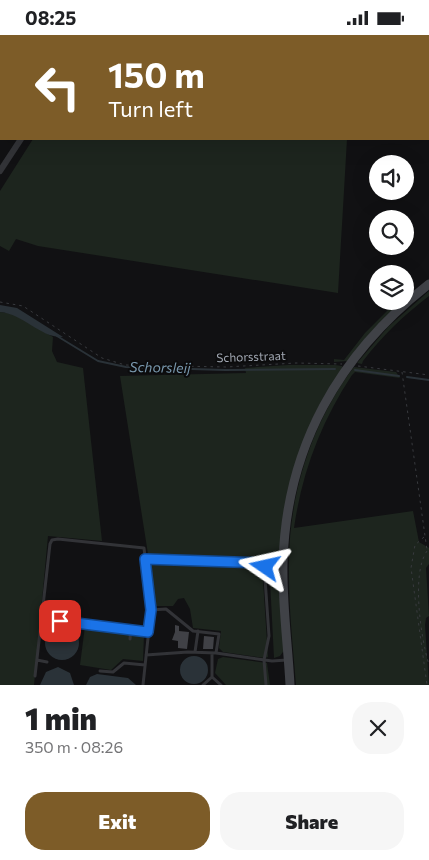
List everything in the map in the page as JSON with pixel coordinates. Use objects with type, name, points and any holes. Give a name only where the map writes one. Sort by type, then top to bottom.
[{"type":"main road","points":[[290,685],[283,565],[287,511],[296,474],[308,438],[328,396],[348,365],[378,328],[403,304],[429,284]]},
{"type":"street","points":[[0,171],[20,140]]},
{"type":"lane","points":[[35,676],[52,540],[144,548],[151,610],[142,685]]},
{"type":"lane","points":[[145,559],[260,563],[264,565],[269,636],[264,660],[266,685]]},
{"type":"lane","points":[[151,610],[166,609],[193,631],[219,634],[214,654],[212,677],[203,685]]},
{"type":"lane","points":[[42,619],[148,632]]},
{"type":"lane","points":[[130,639],[131,629]]},
{"type":"lane","points":[[195,653],[198,631]]},
{"type":"lane","points":[[146,655],[195,653],[264,660],[289,660]]},
{"type":"lane","points":[[37,661],[47,662]]},
{"type":"lane","points":[[100,671],[112,672],[124,663],[145,665]]},
{"type":"lane","points":[[212,677],[221,685]]},
{"type":"path","name":"Schorsstraat","points":[[0,302],[23,307],[102,358],[125,365],[226,367],[296,363],[348,365],[429,375]]},
{"type":"path","points":[[402,371],[424,537],[428,550],[421,559],[419,572],[422,620],[429,665]]},
{"type":"path","points":[[424,537],[415,545],[411,568],[427,685]]},
{"type":"shaded area","points":[[32,140],[347,140],[338,293],[38,246],[16,239],[9,251],[0,246],[0,191]]},
{"type":"shaded area","points":[[429,291],[429,296],[414,308],[414,304]]},
{"type":"shaded area","points":[[0,305],[17,308],[63,337],[47,334],[17,317],[0,312]]},
{"type":"shaded area","points":[[388,310],[394,310],[368,335],[348,361],[334,362],[334,359],[344,360],[365,333]]},
{"type":"shaded area","points":[[407,310],[412,310],[386,334],[362,364],[357,363],[388,327]]},
{"type":"shaded area","points":[[0,312],[14,314],[53,337],[52,351],[57,362],[83,368],[102,541],[48,536],[34,685],[0,685]]},
{"type":"shaded area","points":[[288,365],[335,365],[342,366],[343,368],[331,387],[286,508],[285,649],[280,656],[274,658],[269,561],[148,554],[120,376],[246,373],[245,368]]},
{"type":"shaded area","points":[[354,367],[396,372],[400,378],[355,372],[352,375],[331,411],[314,448],[302,487],[294,528],[413,511],[419,542],[429,548],[429,564],[426,568],[429,616],[426,618],[425,625],[429,685],[296,685],[289,578],[293,511],[298,485],[315,435],[339,388]]},
{"type":"shaded area","points":[[150,563],[262,565],[268,657],[223,652],[219,648],[221,631],[193,628],[190,609],[184,598],[178,599],[173,606],[154,606]]},
{"type":"shaded area","points":[[62,626],[74,631],[79,643],[74,655],[62,660],[50,655],[45,643],[50,631]]},
{"type":"shaded area","points":[[85,626],[144,635],[143,661],[123,659],[111,670],[80,665]]},
{"type":"shaded area","points":[[194,656],[204,660],[208,670],[204,680],[194,684],[184,680],[180,670],[184,660]]},
{"type":"shaded area","points":[[223,657],[267,663],[270,685],[226,685],[215,673],[218,659]]},
{"type":"shaded area","points":[[58,667],[70,673],[74,685],[40,685],[46,672]]},
{"type":"shaded area","points":[[97,674],[128,678],[136,685],[86,685],[90,677]]},
{"type":"building","points":[[175,625],[179,626],[179,631],[189,632],[187,649],[178,648],[178,641],[172,640]]},
{"type":"building","points":[[204,636],[214,637],[213,649],[203,649]]},
{"type":"waterway","name":"Schorsleij","points":[[57,336],[98,361],[126,367],[225,370],[335,369]]},
{"type":"waterway","name":"Schorsleij","points":[[355,370],[399,376]]},
{"type":"waterway","name":"Schorsleij","points":[[407,377],[429,380]]},
{"type":"route","points":[[60,621],[148,632],[151,610],[145,559],[263,563],[265,567]]}]
